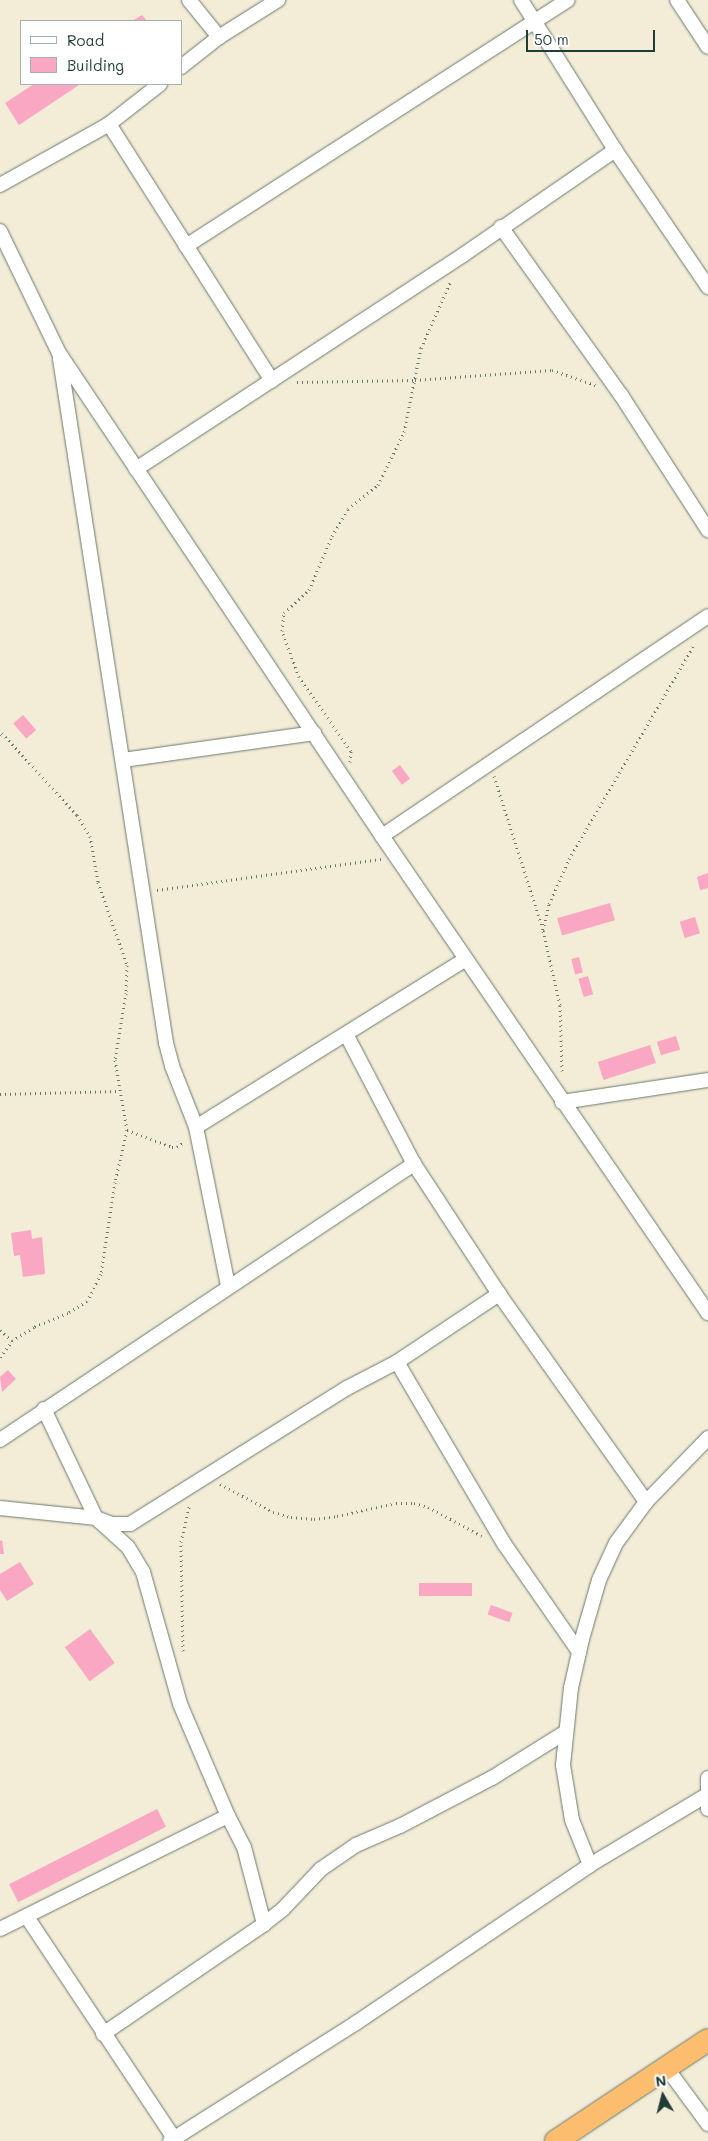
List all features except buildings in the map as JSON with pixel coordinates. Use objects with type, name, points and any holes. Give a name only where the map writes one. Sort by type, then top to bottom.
[{"type":"highway","points":[[556,2141],[708,2040]]},
{"type":"street","points":[[189,0],[219,37]]},
{"type":"street","points":[[182,66],[219,37],[278,0]]},
{"type":"street","points":[[521,0],[615,150],[708,287]]},
{"type":"street","points":[[186,246],[568,0]]},
{"type":"street","points":[[677,0],[708,47]]},
{"type":"street","points":[[0,185],[109,124],[159,85]]},
{"type":"street","points":[[109,124],[272,381]]},
{"type":"street","points":[[136,469],[463,255],[502,226],[615,150]]},
{"type":"street","points":[[502,226],[621,395],[708,530]]},
{"type":"street","points":[[0,231],[59,353],[382,836],[708,1313]]},
{"type":"street","points":[[59,353],[166,1043],[172,1066],[196,1127],[228,1286]]},
{"type":"street","points":[[382,836],[708,616]]},
{"type":"street","points":[[123,760],[314,733]]},
{"type":"street","points":[[196,1127],[466,959]]},
{"type":"street","points":[[346,1034],[414,1164],[499,1294],[646,1502]]},
{"type":"street","points":[[562,1102],[708,1080]]},
{"type":"street","points":[[0,1440],[228,1286],[414,1164]]},
{"type":"street","points":[[0,1508],[96,1518],[112,1524],[130,1524],[205,1475],[347,1388],[398,1362],[499,1294]]},
{"type":"street","points":[[398,1362],[505,1545],[579,1652]]},
{"type":"street","points":[[44,1409],[96,1518],[128,1547],[139,1564],[180,1704],[228,1816],[244,1847],[264,1924]]},
{"type":"street","points":[[590,1866],[572,1820],[563,1765],[564,1734],[579,1652],[605,1562],[646,1502],[708,1438]]},
{"type":"street","points":[[103,2034],[264,1924],[283,1909],[321,1868],[356,1845],[400,1826],[484,1782],[564,1734]]},
{"type":"street","points":[[27,1916],[173,2140],[356,2023],[590,1866],[707,1802],[708,1778]]},
{"type":"street","points":[[0,1929],[228,1816]]},
{"type":"street","points":[[666,2067],[708,2124]]},
{"type":"path","points":[[349,785],[351,751],[299,677],[282,631],[284,613],[309,590],[332,536],[348,509],[378,485],[404,432],[421,348],[463,255]]},
{"type":"path","points":[[272,381],[324,383],[415,380],[552,370],[621,395]]},
{"type":"path","points":[[543,930],[549,904],[569,859],[698,638]]},
{"type":"path","points":[[0,735],[2,733],[77,814],[90,836],[98,882],[127,965],[126,993],[114,1060],[127,1130],[115,1182],[101,1274],[87,1301],[68,1314],[34,1327],[12,1341],[0,1358]]},
{"type":"path","points":[[490,763],[543,930],[560,1005],[562,1073]]},
{"type":"path","points":[[144,892],[397,856]]},
{"type":"path","points":[[0,1094],[120,1091]]},
{"type":"path","points":[[127,1130],[178,1147],[182,1145],[196,1127]]},
{"type":"path","points":[[0,1330],[12,1341]]},
{"type":"path","points":[[205,1475],[273,1512],[291,1517],[337,1516],[396,1503],[414,1503],[428,1507],[470,1531],[505,1545]]},
{"type":"path","points":[[172,1673],[178,1666],[183,1654],[181,1542],[186,1510],[192,1500]]}]
